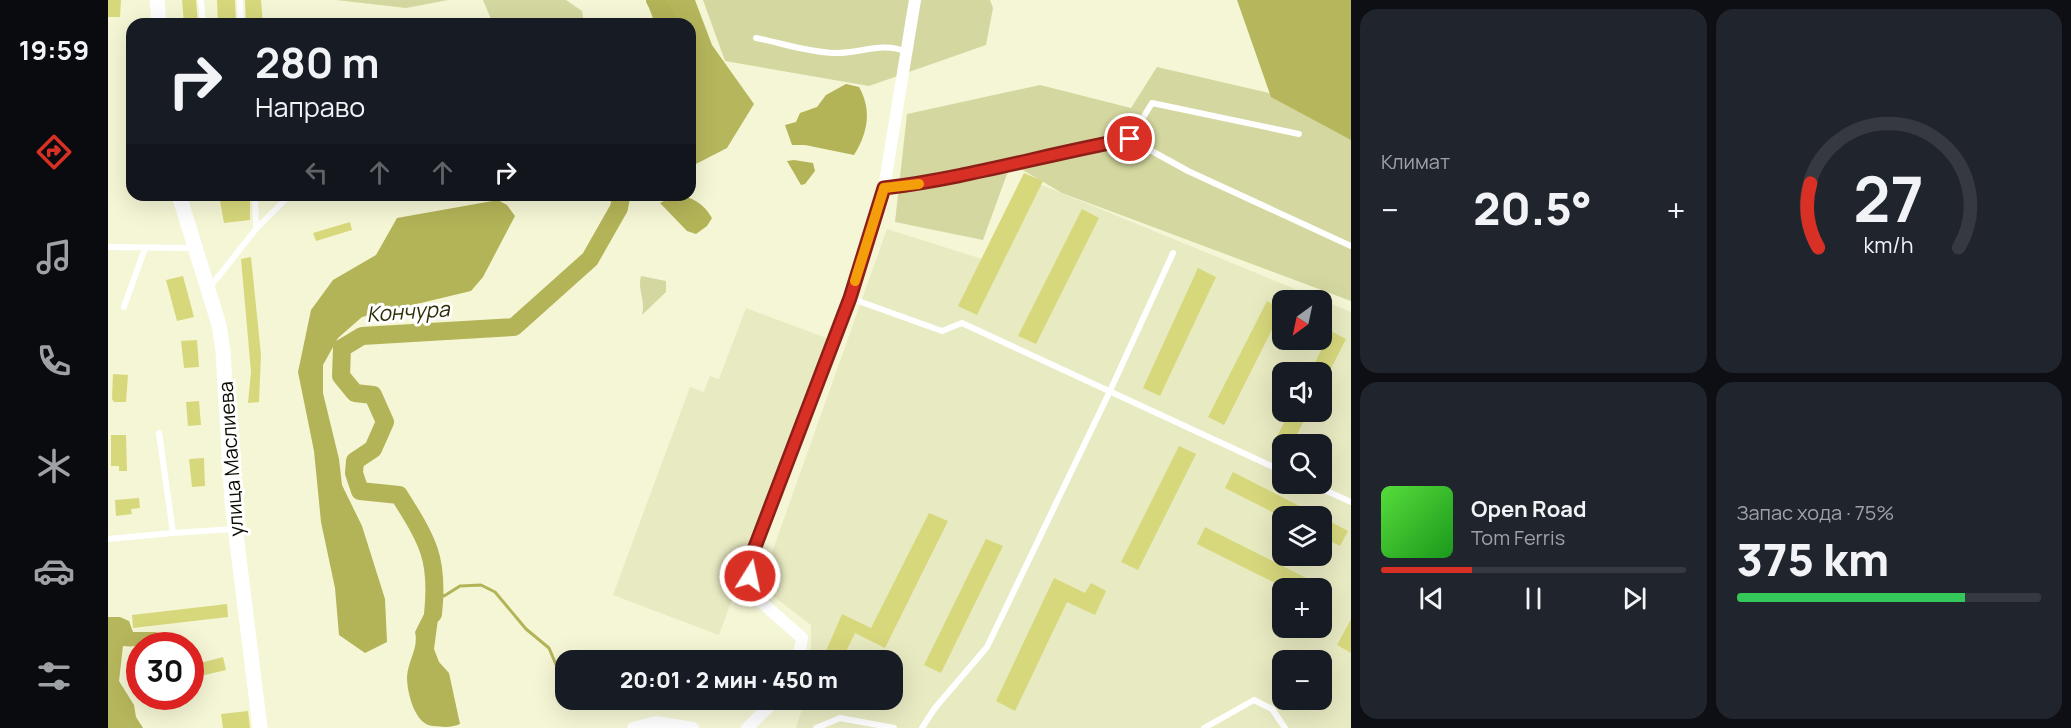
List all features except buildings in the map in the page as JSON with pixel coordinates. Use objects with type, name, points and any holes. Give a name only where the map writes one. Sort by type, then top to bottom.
[{"type":"street","points":[[157,0],[158,18]]},
{"type":"street","points":[[800,650],[802,638],[750,592],[750,560],[850,298],[884,188],[915,0]]},
{"type":"street","name":"улица Маслиева","points":[[181,201],[209,289],[223,351],[234,529],[260,728]]},
{"type":"street","points":[[747,728],[766,710]]},
{"type":"street","points":[[633,728],[656,722],[693,728]]},
{"type":"lane","points":[[201,0],[202,18]]},
{"type":"lane","points":[[240,0],[241,18]]},
{"type":"lane","points":[[756,38],[834,53],[880,46],[895,47],[908,52]]},
{"type":"lane","points":[[1130,139],[1152,103],[1299,134]]},
{"type":"lane","points":[[884,188],[934,182],[1058,152],[1130,139],[1188,171],[1351,246]]},
{"type":"lane","points":[[255,201],[256,229]]},
{"type":"lane","points":[[209,289],[256,229],[284,201]]},
{"type":"lane","points":[[108,247],[197,249]]},
{"type":"lane","points":[[124,307],[145,248]]},
{"type":"lane","points":[[922,728],[935,708],[987,647],[1110,391],[1173,253]]},
{"type":"lane","points":[[850,298],[942,331],[962,323],[1272,466]]},
{"type":"lane","points":[[159,433],[173,533]]},
{"type":"lane","points":[[1332,493],[1351,502]]},
{"type":"lane","points":[[108,539],[234,529]]},
{"type":"lane","points":[[1204,728],[1254,700],[1272,709],[1285,728]]},
{"type":"lane","points":[[816,728],[840,718],[894,728]]},
{"type":"shaded area","points":[[336,0],[448,0],[406,8]]},
{"type":"shaded area","points":[[483,0],[566,0],[582,11],[583,18],[490,18]]},
{"type":"shaded area","points":[[646,0],[695,0],[712,45],[754,104],[727,148],[696,164],[696,18],[653,18]]},
{"type":"shaded area","points":[[703,0],[990,0],[993,8],[986,45],[869,86],[725,61]]},
{"type":"shaded area","points":[[1237,0],[1351,0],[1351,140],[1271,97]]},
{"type":"shaded area","points":[[1157,67],[1269,93],[1351,139],[1351,301],[1332,294],[1332,290],[1322,290],[1062,193],[1011,163],[983,240],[895,222],[907,114],[1040,85],[1131,108]]},
{"type":"shaded area","points":[[846,84],[859,87],[866,104],[865,130],[854,155],[805,145],[792,145],[785,125],[796,122],[800,113],[817,107],[826,95]]},
{"type":"shaded area","points":[[787,161],[813,163],[815,171],[805,184],[801,185]]},
{"type":"shaded area","points":[[1025,178],[1298,290],[1272,290],[1272,350],[1332,350],[1332,304],[1351,312],[1351,728],[796,728],[802,710],[903,710],[903,650],[811,650],[811,625],[760,586],[887,229],[982,259]]},
{"type":"shaded area","points":[[492,201],[500,201],[507,205],[515,216],[483,277],[471,291],[362,317],[338,338],[323,365],[323,393],[339,459],[342,485],[362,526],[385,599],[387,642],[365,653],[339,635],[335,588],[321,522],[314,451],[298,372],[311,310],[333,280],[376,255],[397,218]]},
{"type":"shaded area","points":[[695,201],[705,208],[712,218],[707,226],[696,234],[687,231],[660,203]]},
{"type":"shaded area","points":[[641,276],[666,281],[666,292],[642,315],[643,304]]},
{"type":"shaded area","points":[[746,308],[829,339],[719,635],[613,595],[690,387],[704,392],[710,376],[719,379]]},
{"type":"shaded area","points":[[436,590],[444,596],[440,604],[434,649],[439,662],[449,673],[460,724],[450,727],[433,726],[421,720],[413,707],[407,684],[408,671],[416,643],[415,632]]},
{"type":"shaded area","points":[[108,617],[120,617],[129,621],[133,632],[126,632],[126,646],[123,646],[119,681],[126,692],[126,710],[135,710],[136,717],[143,728],[108,728]]},
{"type":"waterway","name":"Кончура","points":[[655,0],[666,18]]},
{"type":"waterway","name":"Кончура","points":[[433,614],[433,564],[424,538],[409,511],[399,495],[360,491],[354,473],[355,461],[373,449],[385,422],[373,395],[355,393],[341,376],[342,348],[362,336],[514,327],[590,259],[619,208],[620,201]]},
{"type":"waterway","points":[[436,590],[444,596],[460,586],[481,585],[495,592],[526,629],[549,648],[555,662]]},
{"type":"slow traffic","points":[[855,281],[884,188],[919,184]]},
{"type":"route","points":[[750,576],[750,560],[850,298],[884,188],[934,182],[1058,152],[1130,139]]}]
